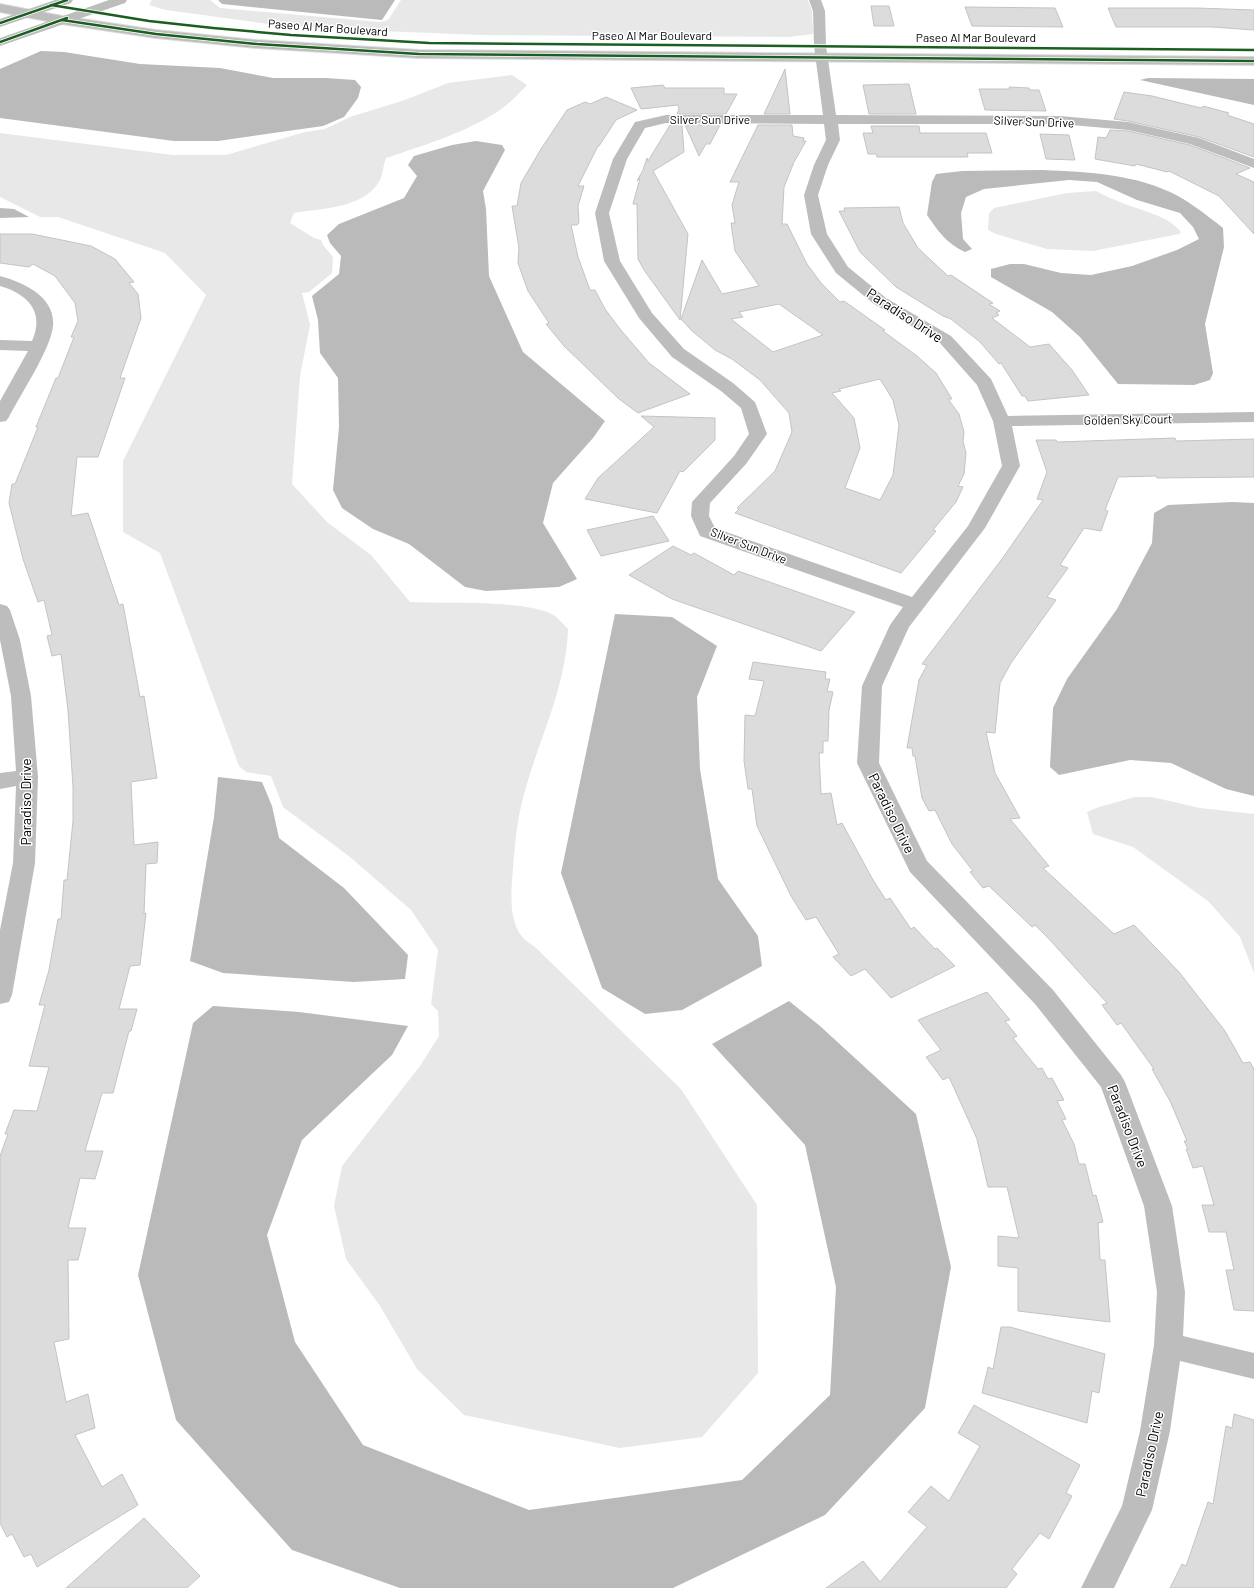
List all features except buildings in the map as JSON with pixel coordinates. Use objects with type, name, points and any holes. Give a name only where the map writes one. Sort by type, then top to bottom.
[{"type":"street","name":"Paseo Al Mar Boulevard","points":[[30,0],[90,11],[213,28],[367,40],[429,43],[1254,61]]},
{"type":"street","points":[[0,23],[67,0]]},
{"type":"street","points":[[0,42],[122,0]]},
{"type":"street","name":"Paradiso Drive","points":[[814,0],[819,11],[821,52],[829,120],[833,140],[821,165],[811,195],[819,234],[842,270],[880,301],[945,339],[985,383],[1002,421],[1011,466],[976,528],[900,625],[872,686],[868,763],[918,866],[1044,997],[1112,1082],[1158,1206],[1171,1292],[1168,1345],[1155,1431],[1137,1510],[1097,1588]]},
{"type":"street","name":"Paseo Al Mar Boulevard","points":[[0,8],[62,20],[156,34],[342,50],[479,55],[1254,50]]},
{"type":"street","name":"Silver Sun Drive","points":[[916,605],[707,532],[700,516],[700,502],[740,460],[758,434],[749,406],[727,387],[678,353],[645,315],[612,261],[602,214],[620,159],[640,125],[666,119],[1060,120],[1128,126],[1194,141],[1254,164]]},
{"type":"street","points":[[0,281],[8,283],[37,299],[43,312],[45,326],[38,346],[0,417]]},
{"type":"street","points":[[0,345],[38,346]]},
{"type":"street","name":"Golden Sky Court","points":[[1002,421],[1254,418]]},
{"type":"street","name":"Paradiso Drive","points":[[0,610],[10,640],[21,696],[27,777],[24,863],[0,994]]},
{"type":"street","points":[[0,781],[27,777]]},
{"type":"street","points":[[1168,1345],[1254,1366]]},
{"type":"shaded area","points":[[152,0],[210,0],[220,8],[380,22],[388,20],[401,0],[808,0],[812,11],[813,34],[789,37],[481,35],[356,30],[268,24],[166,10],[149,5]]},
{"type":"shaded area","points":[[218,0],[395,0],[382,20],[222,4]]},
{"type":"shaded area","points":[[41,51],[64,52],[140,64],[220,68],[273,78],[326,78],[355,80],[361,87],[358,98],[344,117],[323,126],[218,141],[174,141],[0,118],[0,69]]},
{"type":"shaded area","points":[[512,75],[527,85],[510,102],[498,111],[468,128],[386,158],[379,182],[362,198],[341,206],[294,213],[290,223],[314,238],[321,240],[323,245],[333,257],[332,273],[309,292],[302,293],[310,325],[300,376],[292,484],[327,522],[371,555],[410,602],[486,603],[526,607],[543,611],[555,616],[568,629],[566,653],[555,701],[531,769],[519,816],[512,887],[512,908],[517,929],[524,939],[535,947],[681,1089],[757,1205],[758,1373],[702,1437],[620,1448],[464,1415],[417,1369],[380,1306],[346,1259],[334,1206],[342,1166],[420,1066],[439,1036],[438,1011],[431,1004],[438,950],[411,910],[350,857],[283,807],[271,776],[246,772],[239,766],[160,553],[123,532],[123,461],[206,295],[165,253],[58,217],[40,217],[0,197],[0,133],[173,155],[226,155],[305,132],[325,129],[350,117],[405,100],[448,83]]},
{"type":"shaded area","points":[[1148,78],[1254,79],[1254,105],[1140,80]]},
{"type":"shaded area","points":[[476,141],[502,145],[505,150],[483,191],[486,209],[489,276],[523,352],[605,421],[593,438],[553,483],[543,523],[577,579],[559,587],[486,591],[465,587],[409,544],[373,529],[342,508],[333,490],[339,427],[338,378],[320,353],[318,320],[312,296],[339,274],[341,256],[330,243],[327,235],[339,224],[404,198],[417,176],[408,165],[414,156],[452,145]]},
{"type":"shaded area","points":[[1043,170],[1095,173],[1146,183],[1178,196],[1196,207],[1223,228],[1224,247],[1205,324],[1213,373],[1210,380],[1194,385],[1118,384],[1080,337],[1052,312],[991,277],[991,269],[1010,264],[1024,264],[1061,273],[1091,275],[1132,266],[1177,250],[1199,239],[1193,227],[1180,213],[1137,200],[1097,182],[1069,180],[984,189],[966,197],[961,213],[963,239],[972,249],[965,252],[948,241],[939,232],[927,215],[932,182],[936,174],[962,171]]},
{"type":"shaded area","points":[[1096,191],[1162,218],[1175,226],[1181,232],[1179,234],[1093,251],[1047,249],[996,234],[988,230],[989,213],[994,208],[1067,193]]},
{"type":"shaded area","points":[[0,208],[14,209],[29,217],[0,218]]},
{"type":"shaded area","points":[[1233,502],[1254,503],[1254,796],[1226,789],[1171,763],[1130,760],[1059,775],[1050,767],[1053,708],[1067,679],[1117,609],[1152,543],[1154,513],[1168,505]]},
{"type":"shaded area","points":[[615,614],[672,617],[717,646],[697,697],[700,769],[718,879],[758,936],[762,966],[682,1010],[645,1014],[602,988],[561,873]]},
{"type":"shaded area","points":[[218,777],[262,782],[272,806],[279,838],[344,888],[408,955],[405,979],[354,982],[223,973],[190,961],[214,817]]},
{"type":"shaded area","points":[[1135,797],[1152,797],[1200,808],[1254,814],[1254,973],[1240,937],[1208,901],[1133,847],[1093,834],[1087,812]]},
{"type":"shaded area","points":[[789,1001],[820,1026],[916,1114],[951,1267],[925,1408],[825,1515],[673,1588],[400,1588],[292,1550],[176,1420],[138,1275],[193,1023],[213,1006],[299,1012],[408,1026],[392,1055],[302,1140],[267,1235],[295,1342],[363,1445],[529,1510],[742,1480],[830,1395],[836,1287],[805,1145],[712,1044]]},
{"type":"cycle path","points":[[0,23],[67,0]]},
{"type":"cycle path","points":[[51,5],[149,21],[213,28],[291,35],[429,43],[1254,50]]},
{"type":"cycle path","points":[[0,42],[67,18]]},
{"type":"cycle path","points":[[62,20],[156,34],[257,44],[419,54],[1254,61]]}]
